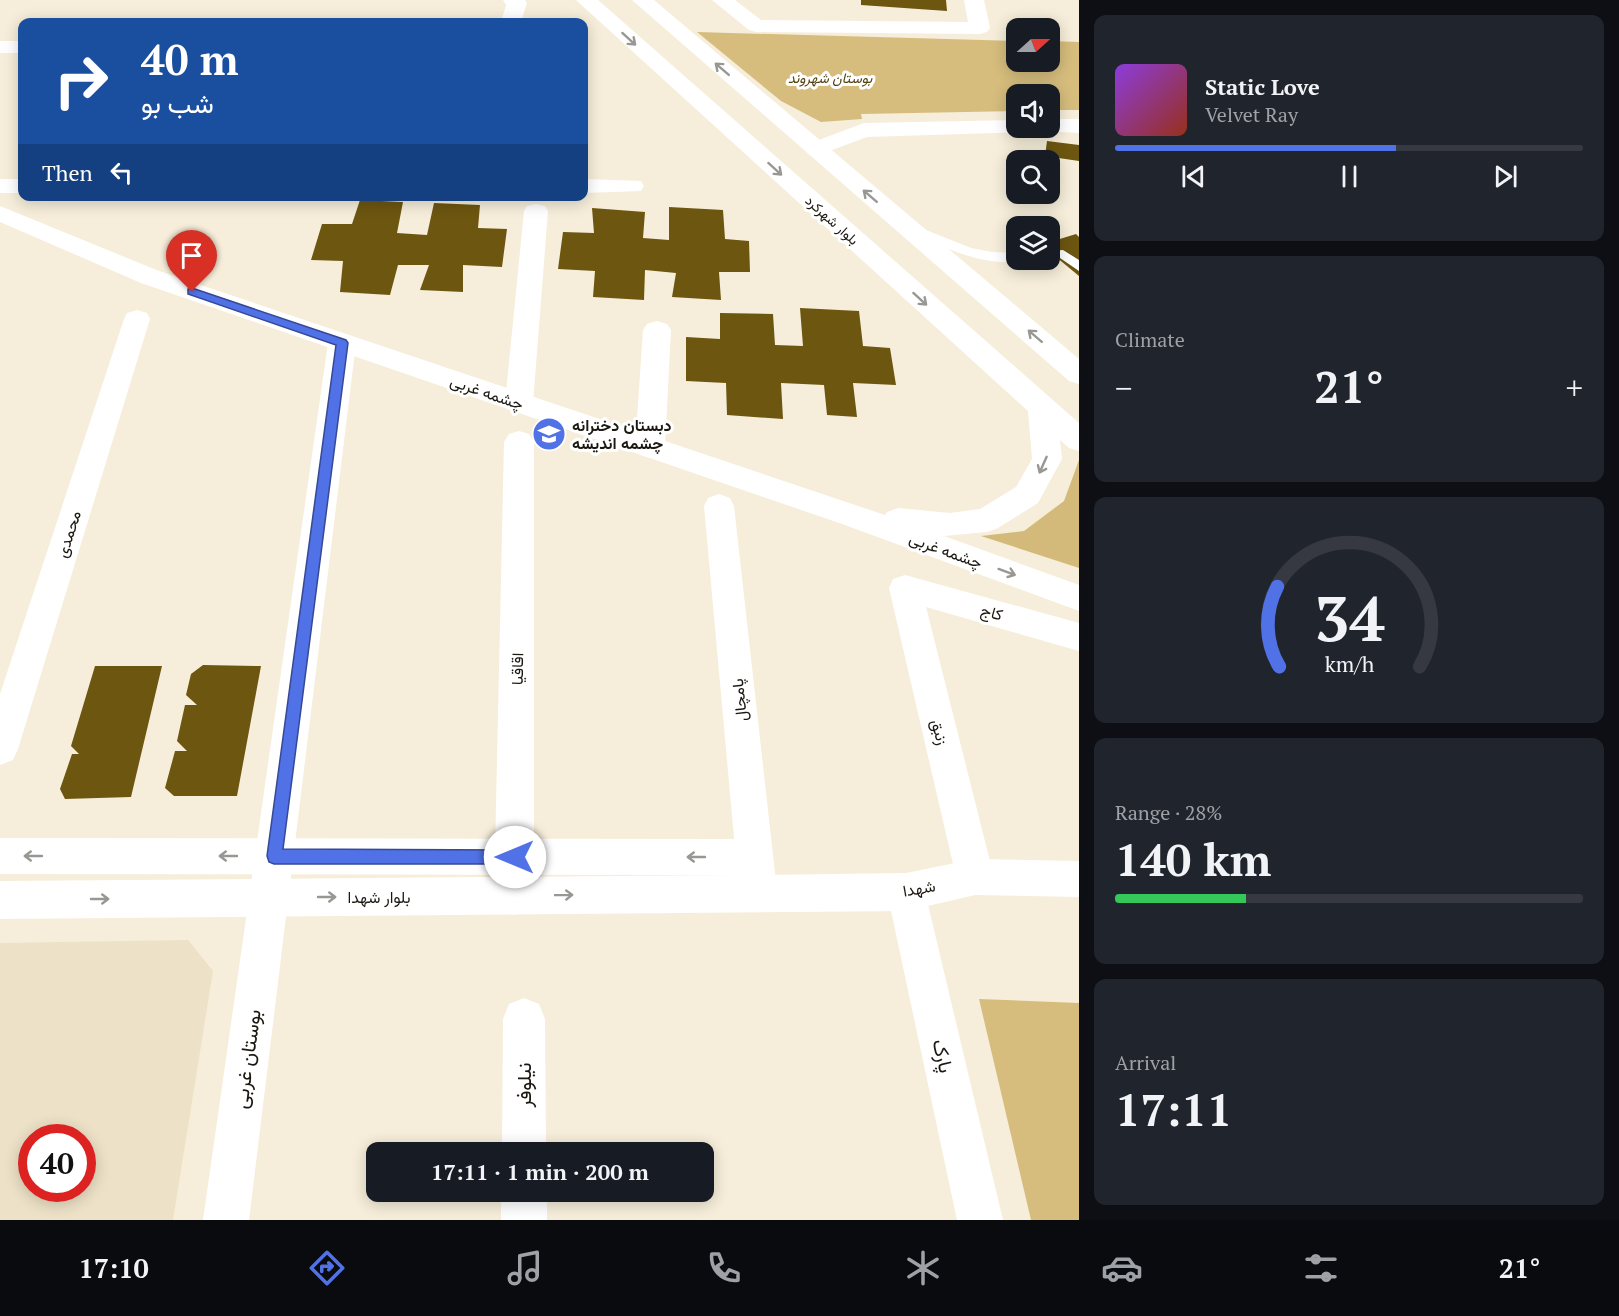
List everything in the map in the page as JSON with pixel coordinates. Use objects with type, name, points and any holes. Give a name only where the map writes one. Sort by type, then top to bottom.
[{"type":"street","points":[[513,0],[517,3],[513,18]]},
{"type":"street","name":"بلوار شهرکرد","points":[[586,0],[1079,440]]},
{"type":"street","points":[[642,0],[1079,374]]},
{"type":"street","points":[[722,0],[756,26],[980,28],[974,0]]},
{"type":"street","points":[[0,47],[18,47]]},
{"type":"street","points":[[1060,126],[1079,126]]},
{"type":"street","points":[[816,149],[864,130],[1006,127]]},
{"type":"street","points":[[0,186],[18,186]]},
{"type":"street","points":[[588,186],[632,186]]},
{"type":"street","points":[[519,403],[536,211]]},
{"type":"street","name":"چشمه غربی","points":[[0,213],[150,278],[853,516],[1079,598]]},
{"type":"street","name":"محمدی","points":[[0,749],[137,318]]},
{"type":"street","points":[[650,447],[657,330]]},
{"type":"street","name":"بوستان غربی","points":[[225,1220],[342,343]]},
{"type":"street","points":[[853,516],[950,525],[987,520],[1027,495],[1047,459],[1042,408]]},
{"type":"street","name":"اقاقیا","points":[[514,896],[519,442]]},
{"type":"street","name":"پامچال","points":[[719,506],[756,875]]},
{"type":"street","name":"کاج","points":[[905,588],[1079,637]]},
{"type":"street","name":"زنبق","points":[[905,588],[975,877]]},
{"type":"street","points":[[0,856],[515,857],[756,875]]},
{"type":"street","name":"شهدا","points":[[756,875],[906,892],[975,877],[1079,879]]},
{"type":"street","name":"بلوار شهدا","points":[[0,900],[514,896],[756,875]]},
{"type":"street","name":"پارک","points":[[906,892],[980,1220]]},
{"type":"street","name":"نیلوفر","points":[[524,1142],[525,1019]]},
{"type":"street","points":[[524,1202],[524,1220]]},
{"type":"lane","points":[[899,220],[952,248],[996,259],[1006,258]]},
{"type":"lane","points":[[1060,254],[1063,254],[1079,267]]},
{"type":"shaded area","points":[[1079,460],[1079,568],[981,536],[1024,531],[1064,501]]},
{"type":"shaded area","points":[[188,940],[213,971],[173,1220],[0,1220],[0,943]]},
{"type":"green space","name":"بوستان شهروند","points":[[697,32],[1006,41],[1006,72],[1060,72],[1060,41],[1079,42],[1079,110],[1060,110],[1060,84],[1006,84],[1006,111],[861,114],[862,119],[821,122],[781,101]]},
{"type":"green space","points":[[979,999],[1079,1003],[1079,1220],[1031,1220]]},
{"type":"building","points":[[861,0],[946,0],[947,11],[861,5]]},
{"type":"building","points":[[1047,141],[1079,145],[1079,161],[1060,158],[1060,150],[1046,150]]},
{"type":"building","points":[[360,201],[403,202],[397,233],[427,235],[434,203],[480,205],[478,228],[507,229],[502,267],[463,265],[463,292],[420,290],[429,265],[398,265],[390,295],[340,292],[343,261],[311,260],[322,224],[352,224]]},
{"type":"building","points":[[669,207],[723,210],[725,239],[749,241],[750,272],[719,272],[721,300],[672,297],[676,273],[645,270],[644,300],[593,297],[595,271],[558,269],[563,232],[594,233],[592,208],[645,212],[643,238],[669,240]]},
{"type":"building","points":[[1076,234],[1079,237],[1079,276],[1060,260],[1060,239]]},
{"type":"building","points":[[800,308],[859,311],[863,346],[890,348],[896,385],[853,383],[857,417],[827,415],[824,385],[781,383],[783,419],[727,415],[726,383],[686,381],[686,337],[720,339],[720,313],[773,314],[775,345],[803,346]]},
{"type":"building","points":[[203,665],[261,666],[237,796],[174,796],[165,788],[175,751],[187,751],[177,741],[185,705],[197,705],[186,695],[191,674]]},
{"type":"building","points":[[95,666],[162,666],[131,797],[65,799],[60,789],[72,754],[79,754],[71,746]]},
{"type":"place","name":"دبستان دخترانه چشمه اندیشه","points":[[549,434]]},
{"type":"route","points":[[192,292],[342,343],[274,856],[515,857]]}]
